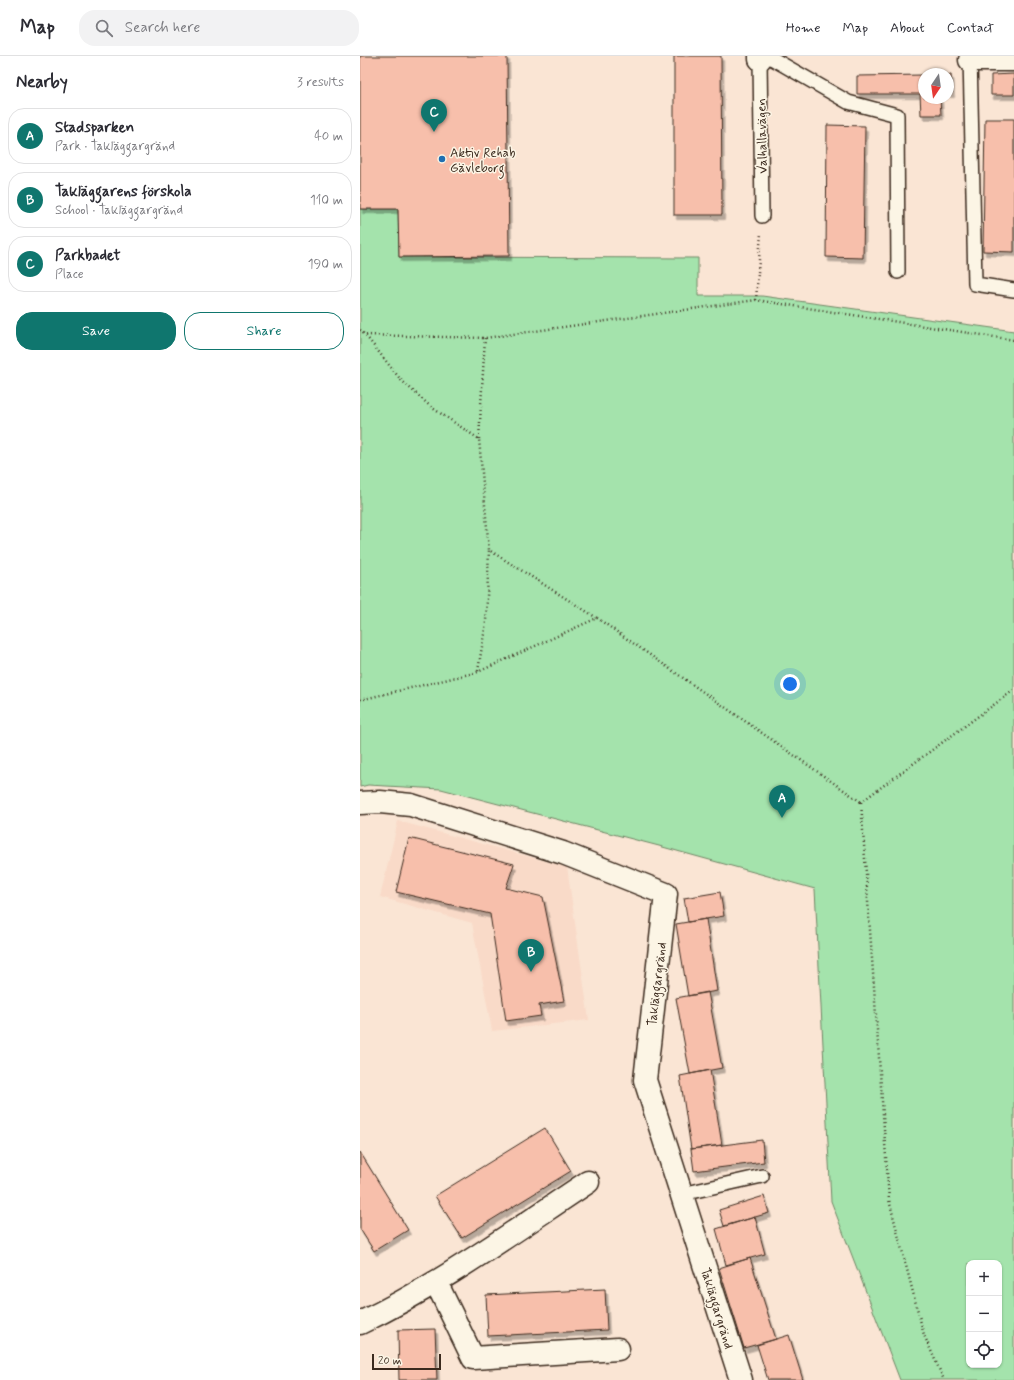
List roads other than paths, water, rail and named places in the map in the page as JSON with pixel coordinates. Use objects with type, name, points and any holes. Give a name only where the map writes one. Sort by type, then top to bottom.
[{"type":"street","points":[[970,58],[1014,60]]},
{"type":"street","name":"Takläggargränd","points":[[360,803],[380,802],[418,807],[563,853],[666,894],[645,1080],[741,1380]]},
{"type":"street","points":[[360,1323],[388,1310],[436,1282],[588,1182]]},
{"type":"street","points":[[436,1282],[473,1358],[618,1349]]},
{"type":"lane","name":"Valhallavägen","points":[[762,216],[763,57]]},
{"type":"lane","points":[[763,57],[848,102],[897,115],[898,272]]},
{"type":"lane","points":[[970,58],[975,284],[1014,290]]},
{"type":"lane","points":[[682,1194],[762,1176]]},
{"type":"place","name":"Parkbadet","points":[[434,132]]},
{"type":"place","name":"Aktiv Rehab Gävleborg","points":[[442,159]]},
{"type":"place","name":"Stadsparken","points":[[782,818]]},
{"type":"place","name":"Takläggarens förskola","points":[[531,972]]}]
